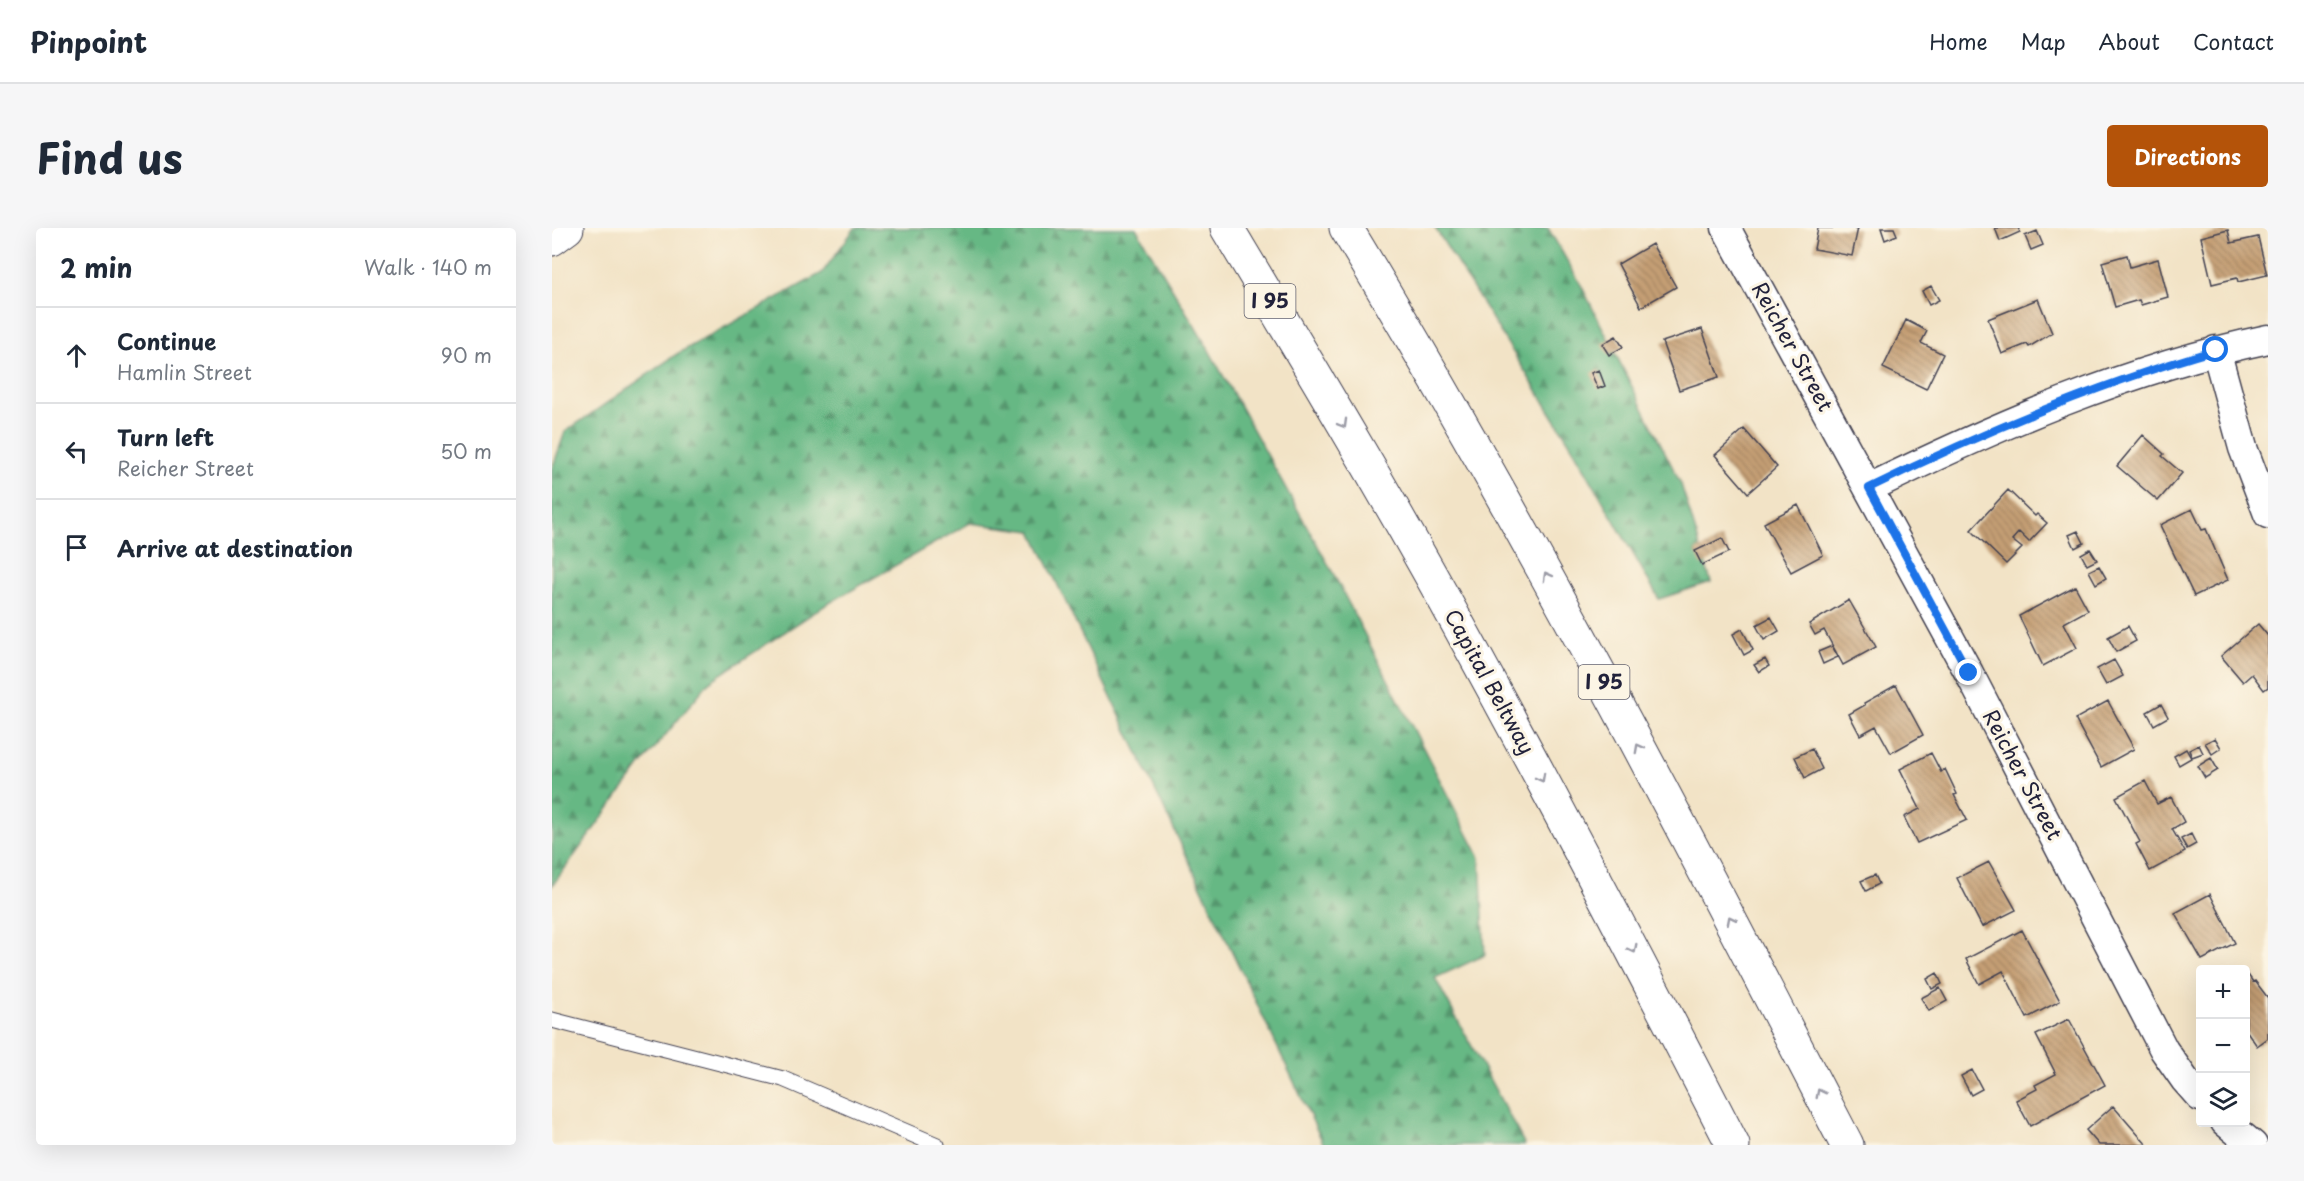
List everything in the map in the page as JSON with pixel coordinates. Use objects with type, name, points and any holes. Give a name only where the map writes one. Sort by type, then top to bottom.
[{"type":"main road","points":[[552,239],[567,228]]},
{"type":"main road","name":"Capital Beltway","points":[[1227,228],[1314,373],[1459,626],[1623,930],[1733,1145]]},
{"type":"main road","name":"I 95","points":[[1346,228],[1403,323],[1546,575],[1712,883],[1847,1145]]},
{"type":"street","name":"Reicher Street","points":[[1726,228],[1986,705],[2164,1050],[2196,1092]]},
{"type":"street","points":[[1869,488],[1931,457],[2137,374],[2216,350],[2268,339]]},
{"type":"street","points":[[2216,350],[2243,448],[2268,514]]},
{"type":"street","points":[[2231,1127],[2253,1145]]},
{"type":"lane","points":[[552,1020],[783,1078],[937,1145]]},
{"type":"green space","points":[[855,228],[1136,228],[1206,345],[1333,573],[1480,858],[1485,955],[1435,978],[1525,1145],[1324,1145],[1032,531],[970,523],[824,606],[709,682],[640,766],[552,886],[552,469],[565,432],[677,354],[822,273]]},
{"type":"green space","points":[[1435,228],[1548,228],[1579,281],[1681,484],[1711,582],[1659,599],[1568,440]]},
{"type":"building","points":[[1818,228],[1858,228],[1852,256],[1814,249]]},
{"type":"building","points":[[1881,228],[1894,228],[1897,235],[1885,240]]},
{"type":"building","points":[[1995,228],[2018,228],[2020,232],[2000,241]]},
{"type":"building","points":[[2228,230],[2231,243],[2258,237],[2267,275],[2238,282],[2237,278],[2212,284],[2201,237]]},
{"type":"building","points":[[2037,231],[2043,245],[2031,250],[2025,236]]},
{"type":"building","points":[[1652,244],[1676,287],[1641,307],[1618,264]]},
{"type":"building","points":[[2127,255],[2130,267],[2158,259],[2168,297],[2141,305],[2139,300],[2115,307],[2102,262]]},
{"type":"building","points":[[1931,286],[1939,300],[1929,305],[1922,291]]},
{"type":"building","points":[[2038,299],[2052,333],[2029,347],[2027,344],[2002,354],[1988,319]]},
{"type":"building","points":[[1906,320],[1927,331],[1921,343],[1943,354],[1926,389],[1883,368]]},
{"type":"building","points":[[1702,329],[1719,377],[1679,390],[1662,342]]},
{"type":"building","points":[[1616,336],[1623,347],[1609,355],[1602,344]]},
{"type":"building","points":[[1599,370],[1605,386],[1598,389],[1591,373]]},
{"type":"building","points":[[1744,429],[1777,467],[1748,493],[1715,455]]},
{"type":"building","points":[[2143,435],[2182,473],[2158,501],[2117,466]]},
{"type":"building","points":[[2008,490],[2035,516],[2037,514],[2047,523],[2029,542],[2019,532],[2012,540],[2022,548],[2006,564],[1971,530]]},
{"type":"building","points":[[1798,505],[1823,555],[1791,572],[1764,523]]},
{"type":"building","points":[[2192,509],[2202,530],[2206,529],[2228,580],[2194,596],[2160,525]]},
{"type":"building","points":[[2078,531],[2084,543],[2075,548],[2069,535]]},
{"type":"building","points":[[1722,538],[1729,552],[1702,565],[1695,551]]},
{"type":"building","points":[[2090,549],[2097,560],[2087,565],[2081,554]]},
{"type":"building","points":[[2099,566],[2106,578],[2096,584],[2089,571]]},
{"type":"building","points":[[2075,586],[2088,610],[2064,623],[2077,648],[2043,666],[2019,616]]},
{"type":"building","points":[[1849,600],[1876,647],[1843,665],[1824,630],[1815,635],[1809,624]]},
{"type":"building","points":[[1771,617],[1779,631],[1764,640],[1756,625]]},
{"type":"building","points":[[2258,624],[2268,636],[2268,687],[2264,690],[2252,674],[2243,682],[2221,656]]},
{"type":"building","points":[[2128,626],[2136,641],[2116,652],[2108,637]]},
{"type":"building","points":[[1742,629],[1753,650],[1744,655],[1733,634]]},
{"type":"building","points":[[1832,646],[1838,657],[1823,664],[1818,652]]},
{"type":"building","points":[[1765,659],[1769,666],[1759,672],[1754,665]]},
{"type":"building","points":[[2114,660],[2123,676],[2106,685],[2097,669]]},
{"type":"building","points":[[1896,685],[1923,735],[1891,753],[1876,726],[1860,735],[1849,714]]},
{"type":"building","points":[[2108,701],[2134,749],[2101,767],[2075,719]]},
{"type":"building","points":[[2161,704],[2168,717],[2154,725],[2147,712]]},
{"type":"building","points":[[2215,738],[2221,748],[2212,754],[2205,743]]},
{"type":"building","points":[[2199,745],[2203,753],[2192,757],[2189,750]]},
{"type":"building","points":[[1812,749],[1822,769],[1805,778],[1795,757]]},
{"type":"building","points":[[2186,749],[2191,758],[2179,765],[2174,756]]},
{"type":"building","points":[[1931,753],[1941,772],[1945,769],[1957,794],[1954,795],[1967,820],[1917,843],[1904,817],[1920,809],[1900,769]]},
{"type":"building","points":[[2211,758],[2218,770],[2205,778],[2198,766]]},
{"type":"building","points":[[2145,781],[2157,804],[2171,797],[2184,822],[2172,829],[2185,852],[2150,871],[2136,844],[2140,842],[2116,797]]},
{"type":"building","points":[[2191,834],[2196,844],[2187,849],[2181,839]]},
{"type":"building","points":[[1989,862],[2016,910],[1982,927],[1957,878]]},
{"type":"building","points":[[1875,875],[1879,884],[1866,891],[1861,881]]},
{"type":"building","points":[[2210,894],[2235,943],[2202,960],[2175,913]]},
{"type":"building","points":[[2022,930],[2060,1001],[2027,1018],[2003,971],[1979,984],[1966,959]]},
{"type":"building","points":[[1937,973],[1942,984],[1932,989],[1927,979]]},
{"type":"building","points":[[2250,978],[2268,998],[2268,1038],[2257,1046],[2250,1036]]},
{"type":"building","points":[[1940,988],[1947,1001],[1929,1011],[1921,998]]},
{"type":"building","points":[[2069,1019],[2105,1085],[2030,1126],[2016,1100],[2037,1089],[2035,1085],[2056,1074],[2036,1035]]},
{"type":"building","points":[[1972,1070],[1982,1089],[1971,1095],[1961,1076]]},
{"type":"building","points":[[2113,1106],[2147,1145],[2099,1145],[2086,1130]]},
{"type":"route","points":[[1969,673],[1869,488],[1931,457],[2091,392],[2137,374],[2216,350]]}]
